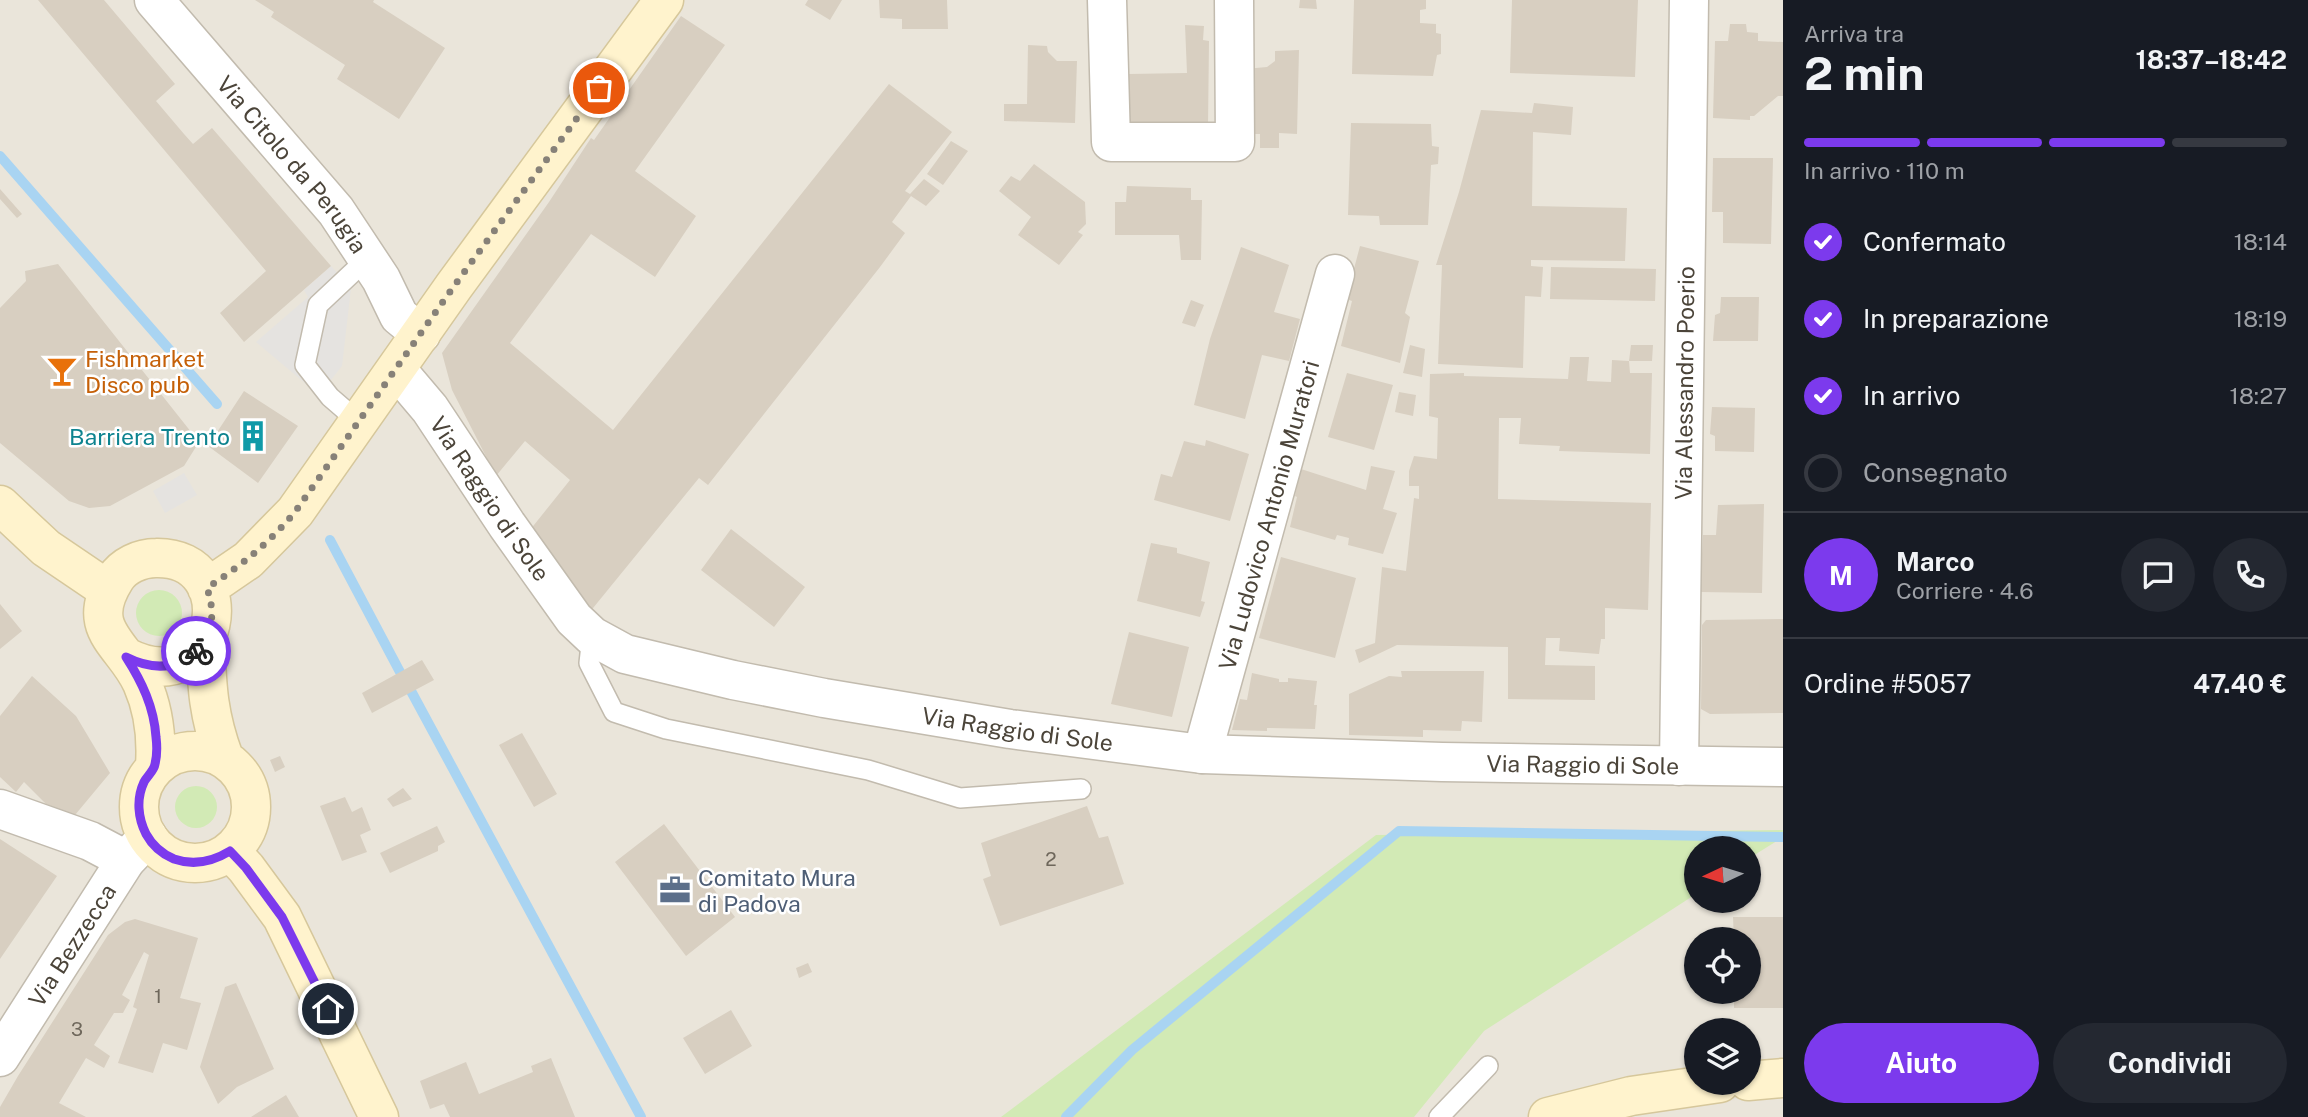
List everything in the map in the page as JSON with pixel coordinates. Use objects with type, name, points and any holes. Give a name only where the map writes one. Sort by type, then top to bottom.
[{"type":"main road","points":[[207,588],[248,560],[295,512],[664,0]]},
{"type":"main road","points":[[0,505],[47,548],[108,590]]},
{"type":"main road","points":[[126,657],[142,665],[169,666],[193,655],[205,642],[212,624],[213,605],[207,588],[197,573],[183,563],[166,558],[148,558],[131,564],[117,575],[108,590],[103,608],[105,627],[113,643],[126,657],[141,681],[152,709],[157,738],[155,766]]},
{"type":"main road","points":[[205,642],[208,703],[214,732],[224,758],[237,770],[247,786],[251,803],[249,821],[242,837],[230,851],[201,863],[171,858],[158,849],[137,849],[139,800],[144,782],[155,766],[167,757],[196,750],[224,758]]},
{"type":"main road","points":[[230,851],[282,917],[379,1117]]},
{"type":"main road","points":[[1761,1080],[1783,1078]]},
{"type":"main road","points":[[1552,1116],[1631,1096],[1684,1088]]},
{"type":"street","name":"Via Citolo da Perugia","points":[[153,0],[336,211],[381,279],[399,316],[421,334]]},
{"type":"street","points":[[1107,0],[1111,142],[1235,142],[1234,0]]},
{"type":"street","name":"Via Alessandro Poerio","points":[[1679,766],[1689,0]]},
{"type":"street","name":"Via Ludovico Antonio Muratori","points":[[1202,754],[1335,274]]},
{"type":"street","name":"Via Raggio di Sole","points":[[397,370],[436,419],[574,618],[593,636],[625,654],[824,698],[1010,729],[1202,754],[1783,767]]},
{"type":"street","points":[[0,809],[90,841],[137,849]]},
{"type":"street","name":"Via Bezzecca","points":[[0,1057],[137,849]]},
{"type":"lane","points":[[360,423],[330,397],[305,365],[318,305],[368,258]]},
{"type":"lane","points":[[593,636],[589,663],[614,712],[666,729],[868,770],[960,798],[1081,789]]},
{"type":"lane","points":[[1439,1117],[1488,1066]]},
{"type":"shaded area","points":[[0,0],[1783,0],[1783,1117],[0,1117]]},
{"type":"shaded area","points":[[331,266],[351,288],[342,366],[319,395],[256,342],[308,297],[304,290]]},
{"type":"shaded area","points":[[184,473],[197,495],[165,513],[153,491]]},
{"type":"green space","points":[[159,590],[176,596],[182,613],[176,630],[159,636],[142,630],[136,613],[142,596]]},
{"type":"green space","points":[[196,786],[211,792],[217,807],[211,822],[196,828],[181,822],[175,807],[181,792]]},
{"type":"green space","points":[[1783,830],[1783,837],[1761,851],[1761,836],[1684,836],[1684,902],[1484,1031],[1414,1117],[1001,1117],[1376,835]]},
{"type":"building","points":[[38,0],[104,0],[175,84],[156,101],[184,134],[193,144],[212,128],[331,266],[244,342],[220,313],[266,271]]},
{"type":"building","points":[[255,0],[374,0],[373,2],[445,48],[399,119],[337,79],[345,65],[271,17],[274,12]]},
{"type":"building","points":[[808,0],[842,0],[830,20],[805,5]]},
{"type":"building","points":[[879,0],[947,0],[948,29],[902,29],[902,19],[880,18]]},
{"type":"building","points":[[1300,0],[1316,0],[1317,9],[1299,8]]},
{"type":"building","points":[[1354,0],[1426,0],[1426,9],[1420,10],[1420,23],[1436,24],[1436,33],[1441,34],[1441,54],[1437,55],[1433,76],[1352,74]]},
{"type":"building","points":[[1512,0],[1638,0],[1635,77],[1510,73]]},
{"type":"building","points":[[681,16],[725,45],[635,171],[696,216],[655,277],[591,234],[510,343],[613,430],[889,84],[952,132],[905,191],[910,194],[924,179],[940,191],[926,206],[911,196],[892,222],[905,233],[880,267],[708,485],[699,478],[589,613],[526,535],[570,480],[525,441],[496,476],[452,390],[442,353],[591,138],[594,140]]},
{"type":"building","points":[[1730,24],[1746,24],[1747,32],[1758,33],[1758,41],[1783,42],[1783,96],[1778,96],[1754,116],[1750,116],[1750,120],[1713,118],[1715,41],[1728,41]]},
{"type":"building","points":[[1185,25],[1204,26],[1203,40],[1209,41],[1208,126],[1128,124],[1129,74],[1187,73]]},
{"type":"building","points":[[1028,45],[1047,46],[1048,52],[1057,61],[1077,61],[1075,123],[1004,121],[1004,104],[1027,104]]},
{"type":"building","points":[[1299,50],[1297,134],[1279,133],[1279,148],[1260,148],[1260,134],[1245,134],[1245,69],[1267,67],[1275,61],[1275,51]]},
{"type":"building","points":[[1534,103],[1573,107],[1571,135],[1533,132],[1532,206],[1627,208],[1625,261],[1531,260],[1531,266],[1543,267],[1541,297],[1525,296],[1523,368],[1438,364],[1442,265],[1436,265],[1481,110],[1532,113]]},
{"type":"building","points":[[1351,123],[1431,124],[1432,146],[1439,147],[1438,164],[1431,165],[1428,225],[1380,225],[1379,216],[1348,215]]},
{"type":"building","points":[[951,141],[968,151],[943,185],[927,174]]},
{"type":"building","points":[[1713,158],[1773,158],[1771,244],[1723,243],[1723,212],[1712,212]]},
{"type":"building","points":[[1034,164],[1085,202],[1086,224],[1078,232],[1083,235],[1059,265],[1018,235],[1031,217],[999,191],[1011,176],[1020,181]]},
{"type":"building","points":[[1127,186],[1191,188],[1191,200],[1202,200],[1201,260],[1181,260],[1179,235],[1115,235],[1115,202],[1126,202]]},
{"type":"building","points":[[0,189],[22,214],[17,218],[0,199]]},
{"type":"building","points":[[1360,246],[1419,261],[1405,313],[1410,317],[1400,363],[1341,346],[1352,301],[1346,299]]},
{"type":"building","points":[[1241,247],[1289,265],[1274,312],[1300,319],[1289,361],[1262,355],[1245,419],[1194,405],[1210,339]]},
{"type":"building","points":[[58,264],[199,442],[184,466],[110,506],[89,508],[69,501],[0,443],[0,308],[26,281],[25,271]]},
{"type":"building","points":[[1551,267],[1656,269],[1655,301],[1550,299]]},
{"type":"building","points":[[1721,297],[1759,297],[1758,341],[1713,341],[1715,315],[1720,313]]},
{"type":"building","points":[[1191,300],[1204,305],[1195,327],[1182,323]]},
{"type":"building","points":[[1410,345],[1425,349],[1422,377],[1403,373]]},
{"type":"building","points":[[1631,345],[1653,345],[1652,361],[1629,361]]},
{"type":"building","points":[[1570,357],[1589,357],[1587,381],[1611,382],[1612,360],[1629,361],[1630,373],[1652,373],[1650,454],[1559,451],[1560,446],[1519,444],[1521,418],[1499,418],[1498,499],[1651,503],[1648,610],[1605,608],[1605,639],[1601,639],[1599,654],[1559,651],[1560,638],[1546,638],[1545,665],[1595,666],[1595,700],[1508,699],[1508,647],[1397,645],[1359,663],[1355,650],[1375,643],[1382,567],[1406,571],[1414,498],[1419,499],[1419,486],[1409,486],[1409,471],[1414,456],[1437,459],[1438,418],[1429,416],[1430,374],[1464,373],[1464,376],[1568,379]]},
{"type":"building","points":[[1347,373],[1393,385],[1374,450],[1328,437]]},
{"type":"building","name":"Barriera Trento","points":[[244,391],[298,426],[258,483],[208,446]]},
{"type":"building","points":[[1399,392],[1416,395],[1413,416],[1395,412]]},
{"type":"building","points":[[1712,407],[1755,408],[1754,452],[1715,451],[1715,436],[1710,434]]},
{"type":"building","points":[[1206,440],[1249,454],[1230,521],[1154,500],[1161,474],[1172,477],[1184,441],[1205,446]]},
{"type":"building","points":[[1371,466],[1395,471],[1383,509],[1397,513],[1383,554],[1348,545],[1349,538],[1337,535],[1335,540],[1290,527],[1301,469],[1366,490]]},
{"type":"building","points":[[1764,504],[1762,593],[1700,592],[1703,535],[1716,535],[1718,505]]},
{"type":"building","points":[[731,529],[805,587],[774,627],[701,570]]},
{"type":"building","points":[[1151,543],[1177,548],[1177,553],[1210,562],[1201,601],[1205,602],[1200,617],[1137,601]]},
{"type":"building","points":[[1281,557],[1356,578],[1335,658],[1259,638]]},
{"type":"building","points":[[0,604],[22,631],[0,649]]},
{"type":"building","points":[[1783,619],[1783,713],[1710,714],[1701,709],[1702,625],[1706,620]]},
{"type":"building","points":[[1129,632],[1189,647],[1172,717],[1111,704]]},
{"type":"building","points":[[422,660],[434,680],[372,713],[362,693]]},
{"type":"building","points":[[1401,671],[1484,671],[1482,722],[1462,721],[1461,731],[1423,730],[1423,737],[1349,735],[1349,694],[1389,676],[1402,677]]},
{"type":"building","points":[[1252,673],[1279,679],[1279,682],[1288,682],[1288,678],[1317,681],[1315,729],[1232,730],[1240,699],[1247,700]]},
{"type":"building","points":[[32,676],[76,716],[110,773],[75,815],[46,804],[24,782],[16,792],[0,777],[0,716]]},
{"type":"building","points":[[522,733],[557,794],[534,807],[499,745]]},
{"type":"building","points":[[280,756],[285,767],[275,772],[270,760]]},
{"type":"building","points":[[403,788],[412,799],[393,807],[387,799]]},
{"type":"building","points":[[345,797],[352,812],[362,807],[371,830],[360,835],[367,852],[342,861],[320,806]]},
{"type":"building","points":[[1087,806],[1099,838],[1108,836],[1124,884],[1000,926],[983,879],[991,876],[981,843]]},
{"type":"building","name":"Comitato Mura di Padova","points":[[664,824],[735,917],[686,956],[615,862]]},
{"type":"building","points":[[437,826],[445,842],[438,846],[438,851],[390,873],[380,853]]},
{"type":"building","points":[[0,839],[57,876],[0,959]]},
{"type":"building","points":[[1733,917],[1783,917],[1783,1008],[1734,1008],[1734,1004],[1761,1004],[1761,927],[1733,927]]},
{"type":"building","points":[[135,919],[198,938],[180,998],[201,1003],[187,1050],[163,1043],[153,1073],[118,1063],[137,1009],[133,1007],[149,955],[144,952],[122,995],[130,1000],[123,1013],[114,1013],[94,1045],[110,1056],[104,1068],[86,1058],[59,1103],[86,1117],[0,1117],[0,1107],[18,1076],[108,935],[125,922]]},
{"type":"building","points":[[808,963],[812,972],[799,978],[796,968]]},
{"type":"building","points":[[236,983],[274,1069],[237,1087],[218,1104],[200,1067],[225,987]]},
{"type":"building","points":[[731,1010],[752,1046],[705,1074],[683,1038]]},
{"type":"building","points":[[551,1058],[575,1117],[450,1117],[444,1104],[430,1109],[420,1081],[466,1062],[479,1094],[533,1072],[531,1066]]},
{"type":"building","points":[[286,1095],[299,1117],[251,1117]]},
{"type":"waterway","points":[[0,156],[217,404]]},
{"type":"waterway","points":[[330,540],[400,672]]},
{"type":"waterway","points":[[411,691],[641,1117]]},
{"type":"waterway","points":[[1066,1117],[1132,1050],[1399,831],[1783,837]]},
{"type":"way so far","points":[[196,651],[205,642],[212,624],[213,605],[207,588],[248,560],[295,512],[454,286],[599,88]]},
{"type":"place","name":"Fishmarket Disco pub","points":[[62,371]]},
{"type":"place","name":"Barriera Trento","points":[[253,436]]},
{"type":"place","name":"Comitato Mura di Padova","points":[[675,890]]},
{"type":"route","points":[[196,651],[178,664],[160,667],[142,665],[126,657],[141,681],[152,709],[157,738],[155,766],[144,782],[139,800],[139,820],[158,849],[171,858],[201,863],[230,851],[282,917],[328,1009]]}]
